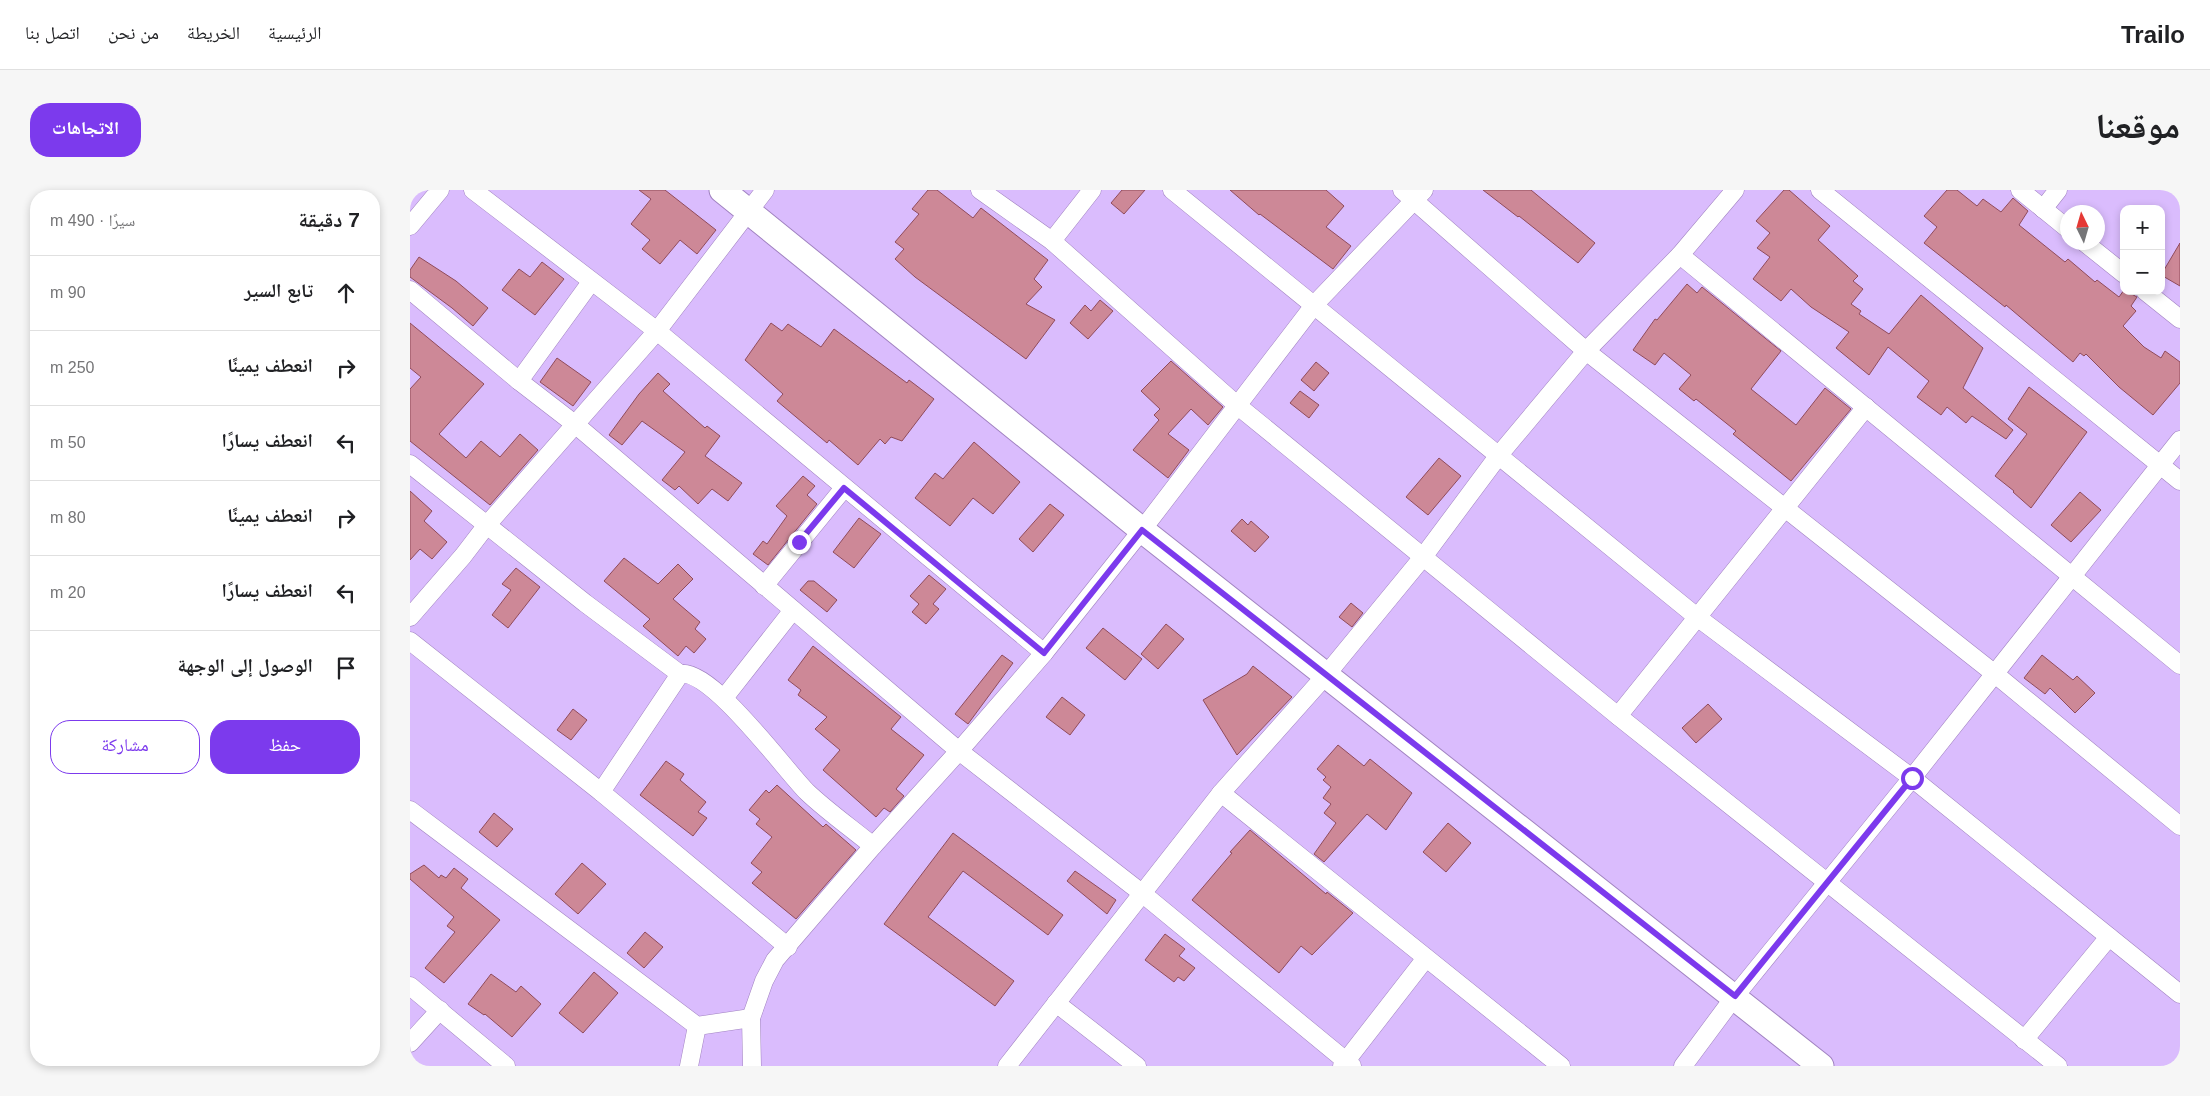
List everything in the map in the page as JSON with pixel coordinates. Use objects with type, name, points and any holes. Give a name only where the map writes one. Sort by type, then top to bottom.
[{"type":"street","points":[[410,226],[440,190]]},
{"type":"street","points":[[473,190],[591,282],[658,330],[844,488],[1044,653]]},
{"type":"street","points":[[722,190],[1142,530],[1735,996],[1821,1066]]},
{"type":"street","points":[[410,617],[463,556],[486,526],[658,330],[765,190]]},
{"type":"street","points":[[980,190],[1052,241],[1238,406],[1618,716],[2058,1066]]},
{"type":"street","points":[[1052,241],[1092,190]]},
{"type":"street","points":[[1172,190],[1315,304],[1697,617],[1912,778],[2180,994]]},
{"type":"street","points":[[1007,1066],[1221,793],[1326,676],[1423,557],[1499,455],[1586,351],[1680,255],[1735,190]]},
{"type":"street","points":[[1820,190],[2180,481]]},
{"type":"street","points":[[2020,190],[2060,223]]},
{"type":"street","points":[[2043,209],[2058,190]]},
{"type":"street","points":[[752,1066],[751,1018],[764,981],[775,960],[1044,653],[1142,530],[1315,304],[1414,193],[1586,351],[1995,674],[2180,826]]},
{"type":"street","points":[[2094,250],[2120,271]]},
{"type":"street","points":[[1680,255],[2180,665]]},
{"type":"street","points":[[519,381],[591,282]]},
{"type":"street","points":[[410,290],[519,381],[576,425],[959,751],[1143,894],[1346,1064],[1426,958]]},
{"type":"street","points":[[2150,295],[2180,319]]},
{"type":"street","points":[[1618,716],[1866,407]]},
{"type":"street","points":[[1683,1066],[1735,996],[1912,778],[2180,440]]},
{"type":"street","points":[[410,464],[486,526],[680,674],[689,674],[700,678],[724,698],[808,792],[873,846]]},
{"type":"street","points":[[764,586],[844,488]]},
{"type":"street","points":[[724,698],[793,610]]},
{"type":"street","points":[[410,641],[601,792],[788,947]]},
{"type":"street","points":[[601,792],[680,674]]},
{"type":"street","points":[[1221,793],[1561,1066]]},
{"type":"street","points":[[410,810],[697,1026],[751,1018]]},
{"type":"street","points":[[2024,1040],[2109,937]]},
{"type":"street","points":[[410,986],[506,1066]]},
{"type":"street","points":[[1056,1003],[1137,1066]]},
{"type":"street","points":[[410,1043],[440,1010]]},
{"type":"street","points":[[689,1066],[697,1026]]},
{"type":"building","points":[[639,190],[665,190],[716,230],[697,254],[680,240],[660,264],[642,249],[650,240],[631,224],[651,199]]},
{"type":"building","points":[[928,190],[937,190],[973,218],[981,208],[1048,260],[1034,279],[1042,287],[1026,304],[1055,320],[1026,359],[915,277],[895,259],[904,249],[895,242],[919,214],[912,209]]},
{"type":"building","points":[[1122,190],[1145,190],[1124,214],[1111,203]]},
{"type":"building","points":[[1230,190],[1326,190],[1344,206],[1326,227],[1351,246],[1333,269],[1259,215]]},
{"type":"building","points":[[1483,190],[1531,190],[1595,243],[1578,263]]},
{"type":"building","points":[[1784,190],[1789,190],[1830,226],[1818,240],[1858,276],[1853,281],[1863,289],[1851,304],[1861,311],[1859,314],[1889,334],[1921,295],[1983,348],[1963,388],[2013,430],[2006,439],[1972,416],[1966,423],[1947,407],[1941,415],[1917,397],[1929,381],[1888,347],[1869,375],[1836,348],[1849,332],[1811,307],[1791,289],[1781,301],[1753,279],[1770,257],[1757,248],[1770,233],[1756,221]]},
{"type":"building","points":[[1947,190],[1957,190],[1977,206],[1983,199],[2001,212],[2013,198],[2028,211],[2019,225],[2065,262],[2068,259],[2095,282],[2097,280],[2119,297],[2120,295],[2133,295],[2137,297],[2131,306],[2136,311],[2123,326],[2144,347],[2161,358],[2165,351],[2180,362],[2180,383],[2153,415],[2119,387],[2086,354],[2084,356],[2080,353],[2073,362],[2006,305],[2005,307],[1924,243],[1937,227],[1924,216]]},
{"type":"building","points":[[2180,243],[2180,286],[2165,277],[2165,268]]},
{"type":"building","points":[[419,257],[456,281],[488,308],[473,326],[410,277],[410,270]]},
{"type":"building","points":[[542,262],[564,279],[535,315],[502,290],[519,269],[530,277]]},
{"type":"building","points":[[1687,284],[1697,293],[1702,287],[1781,351],[1751,389],[1796,425],[1825,388],[1851,409],[1791,481],[1733,434],[1736,431],[1696,399],[1694,401],[1679,389],[1691,375],[1664,353],[1655,365],[1633,350],[1655,319],[1657,320]]},
{"type":"building","points":[[1100,300],[1113,311],[1088,339],[1070,323],[1085,305],[1091,311]]},
{"type":"building","points":[[410,323],[484,384],[439,434],[466,458],[481,441],[500,457],[520,434],[538,450],[490,505],[410,441],[410,389],[421,377],[410,368]]},
{"type":"building","points":[[771,323],[782,331],[788,324],[821,347],[834,329],[907,383],[909,380],[934,399],[902,441],[891,437],[885,444],[880,439],[858,465],[829,440],[827,443],[777,401],[783,394],[745,360]]},
{"type":"building","points":[[557,358],[591,382],[573,406],[540,382]]},
{"type":"building","points":[[1171,361],[1223,407],[1208,425],[1191,409],[1168,434],[1189,450],[1168,478],[1133,450],[1159,420],[1154,415],[1160,409],[1141,391]]},
{"type":"building","points":[[1316,362],[1329,373],[1314,391],[1301,380]]},
{"type":"building","points":[[658,373],[670,384],[663,391],[705,428],[707,426],[720,436],[705,456],[742,483],[728,501],[712,489],[698,504],[679,486],[675,490],[662,480],[685,452],[642,421],[622,445],[609,435],[639,394]]},
{"type":"building","points":[[2029,387],[2087,432],[2031,508],[1995,476],[2027,434],[2008,419]]},
{"type":"building","points":[[1300,391],[1319,405],[1309,418],[1290,403]]},
{"type":"building","points":[[974,442],[1020,482],[993,514],[973,498],[950,526],[915,498],[935,473],[943,479]]},
{"type":"building","points":[[1439,458],[1461,476],[1428,515],[1406,497]]},
{"type":"building","points":[[803,476],[815,486],[807,495],[817,504],[768,565],[753,554],[763,541],[767,544],[787,516],[776,506]]},
{"type":"building","points":[[410,491],[432,511],[424,521],[447,542],[432,559],[420,549],[410,560]]},
{"type":"building","points":[[2080,492],[2101,510],[2071,542],[2051,525]]},
{"type":"building","points":[[1050,504],[1064,515],[1033,552],[1019,539]]},
{"type":"building","points":[[859,518],[881,534],[854,568],[833,552]]},
{"type":"building","points":[[1242,519],[1248,525],[1251,521],[1269,537],[1255,552],[1231,531]]},
{"type":"building","points":[[624,558],[658,584],[678,564],[693,579],[673,599],[700,622],[695,629],[706,639],[694,653],[686,646],[678,656],[643,626],[650,619],[604,581]]},
{"type":"building","points":[[516,568],[540,587],[508,628],[492,615],[511,590],[502,584]]},
{"type":"building","points":[[929,575],[946,589],[933,604],[939,609],[926,624],[912,612],[919,604],[910,596]]},
{"type":"building","points":[[808,581],[814,581],[837,600],[827,612],[800,590]]},
{"type":"building","points":[[1351,603],[1363,613],[1352,627],[1339,617]]},
{"type":"building","points":[[1166,624],[1184,639],[1158,669],[1141,654]]},
{"type":"building","points":[[1103,628],[1142,659],[1125,680],[1086,648]]},
{"type":"building","points":[[813,646],[901,717],[891,729],[924,755],[896,789],[904,796],[890,812],[884,808],[876,817],[823,770],[840,750],[815,729],[827,717],[798,695],[801,690],[788,680]]},
{"type":"building","points":[[1002,655],[1013,663],[968,724],[955,714]]},
{"type":"building","points":[[2042,655],[2073,680],[2077,676],[2095,693],[2075,713],[2050,688],[2045,694],[2024,678]]},
{"type":"building","points":[[1253,666],[1292,697],[1237,755],[1203,700],[1247,674]]},
{"type":"building","points":[[1062,697],[1085,715],[1070,735],[1046,717]]},
{"type":"building","points":[[1708,704],[1722,719],[1696,743],[1682,728]]},
{"type":"building","points":[[573,709],[587,720],[571,740],[557,730]]},
{"type":"building","points":[[1338,745],[1364,766],[1370,759],[1412,793],[1386,830],[1367,814],[1324,862],[1314,854],[1336,823],[1324,813],[1331,804],[1323,798],[1331,787],[1323,780],[1326,777],[1317,769]]},
{"type":"building","points":[[666,761],[684,774],[680,780],[706,802],[698,812],[707,818],[693,836],[640,795]]},
{"type":"building","points":[[777,785],[823,827],[826,824],[856,850],[796,919],[752,883],[762,872],[751,863],[772,837],[756,824],[760,819],[749,810],[766,790],[769,793]]},
{"type":"building","points":[[494,813],[513,829],[497,847],[479,832]]},
{"type":"building","points":[[1448,823],[1471,843],[1446,872],[1423,852]]},
{"type":"building","points":[[1250,830],[1326,894],[1327,892],[1353,913],[1312,955],[1301,946],[1279,973],[1192,900]]},
{"type":"building","points":[[953,833],[1063,915],[1048,935],[963,871],[928,917],[1014,981],[995,1006],[884,924]]},
{"type":"building","points":[[582,863],[606,884],[578,914],[555,894]]},
{"type":"building","points":[[424,865],[439,878],[441,875],[446,878],[454,868],[468,879],[461,888],[500,920],[444,983],[425,968],[455,932],[447,926],[454,917],[410,879],[410,874]]},
{"type":"building","points":[[1075,871],[1116,900],[1107,914],[1067,881]]},
{"type":"building","points":[[645,932],[663,947],[644,968],[627,953]]},
{"type":"building","points":[[1165,934],[1185,949],[1179,956],[1195,968],[1184,981],[1178,977],[1174,982],[1145,960]]},
{"type":"building","points":[[594,972],[618,993],[583,1033],[559,1013]]},
{"type":"building","points":[[491,974],[516,992],[521,986],[541,1004],[512,1037],[485,1014],[468,1004]]},
{"type":"route","points":[[799,542],[844,488],[1044,653],[1142,530],[1735,996],[1912,778]]}]
